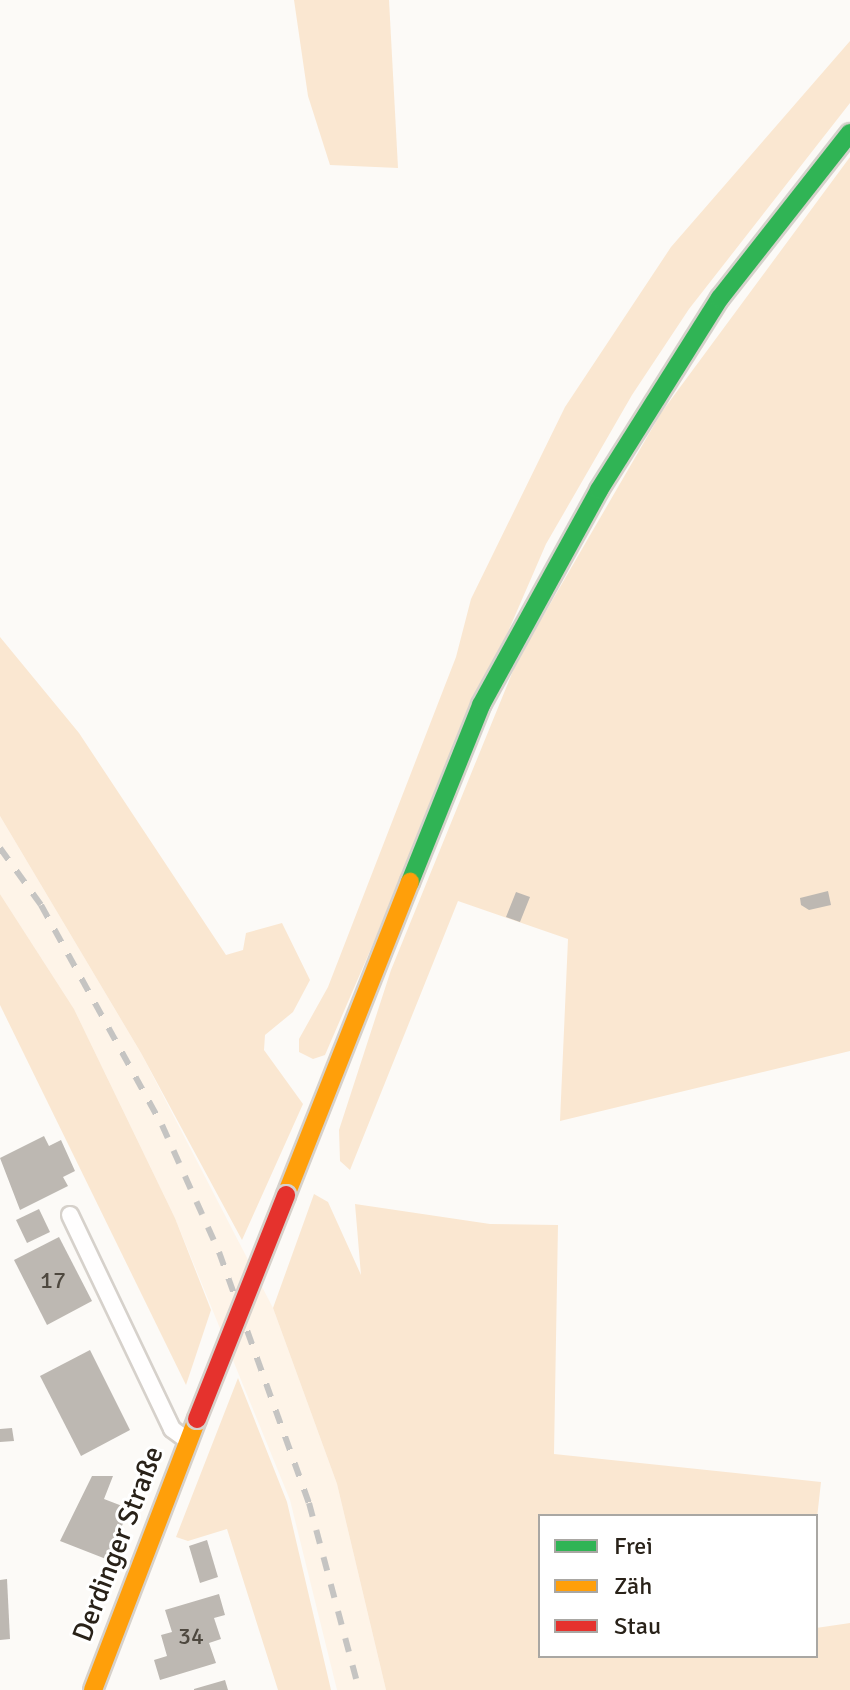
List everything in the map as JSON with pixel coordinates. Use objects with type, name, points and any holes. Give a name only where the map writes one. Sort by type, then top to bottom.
[{"type":"main road","name":"Derdinger Straße","points":[[93,1690],[188,1441],[488,691],[599,490],[720,298],[850,133]]},
{"type":"lane","points":[[70,1215],[172,1429],[188,1441]]},
{"type":"shaded area","points":[[294,0],[389,0],[398,168],[330,165],[308,96]]},
{"type":"shaded area","points":[[850,41],[850,103],[689,309],[632,395],[546,544],[325,1055],[313,1059],[299,1052],[299,1039],[328,987],[456,657],[471,599],[565,407],[671,247]]},
{"type":"shaded area","points":[[850,157],[850,1051],[560,1121],[568,939],[458,901],[350,1170],[340,1161],[339,1130],[391,970],[517,661],[661,413]]},
{"type":"shaded area","points":[[0,637],[79,733],[226,955],[243,950],[246,933],[282,923],[310,980],[293,1012],[265,1035],[264,1050],[303,1104],[242,1240],[141,1053],[0,816]]},
{"type":"shaded area","points":[[0,816],[141,1053],[273,1308],[337,1484],[386,1690],[337,1690],[290,1500],[175,1218],[74,1009],[0,894]]},
{"type":"shaded area","points":[[0,894],[74,1009],[175,1218],[211,1310],[186,1385],[0,1005]]},
{"type":"shaded area","points":[[314,1194],[328,1202],[361,1275],[355,1204],[490,1224],[558,1225],[554,1454],[821,1482],[817,1514],[538,1514],[538,1658],[818,1658],[818,1628],[850,1623],[850,1690],[386,1690],[337,1484],[273,1308]]},
{"type":"shaded area","points":[[238,1378],[287,1502],[331,1690],[278,1690],[227,1529],[188,1541],[176,1537]]},
{"type":"building","points":[[828,891],[831,905],[809,910],[801,905],[800,898]]},
{"type":"building","points":[[516,892],[530,897],[520,922],[506,917]]},
{"type":"building","points":[[44,1136],[49,1146],[61,1140],[75,1171],[63,1177],[68,1186],[20,1210],[0,1158]]},
{"type":"building","points":[[39,1209],[50,1232],[27,1243],[16,1220]]},
{"type":"building","points":[[59,1237],[92,1301],[47,1325],[14,1260]]},
{"type":"building","points":[[90,1350],[130,1430],[81,1456],[40,1376]]},
{"type":"building","points":[[12,1428],[14,1441],[0,1442],[0,1429]]},
{"type":"building","points":[[92,1476],[113,1476],[104,1499],[130,1509],[106,1559],[60,1541]]},
{"type":"building","points":[[207,1540],[218,1577],[200,1583],[189,1546]]},
{"type":"building","points":[[7,1579],[10,1639],[0,1640],[0,1580]]},
{"type":"building","points":[[219,1594],[225,1615],[214,1618],[221,1639],[209,1643],[216,1663],[160,1680],[154,1660],[167,1656],[161,1635],[172,1632],[165,1610]]},
{"type":"building","points":[[225,1680],[228,1690],[194,1690],[194,1689]]},
{"type":"railway","points":[[0,848],[41,905],[162,1125],[219,1252],[309,1503],[359,1690]]},
{"type":"traffic: fast","points":[[410,882],[481,705],[599,490],[720,298],[850,133]]},
{"type":"traffic: slow","points":[[286,1195],[410,882]]},
{"type":"traffic: slow","points":[[93,1690],[197,1419]]},
{"type":"traffic: jam","points":[[197,1419],[286,1195]]}]
